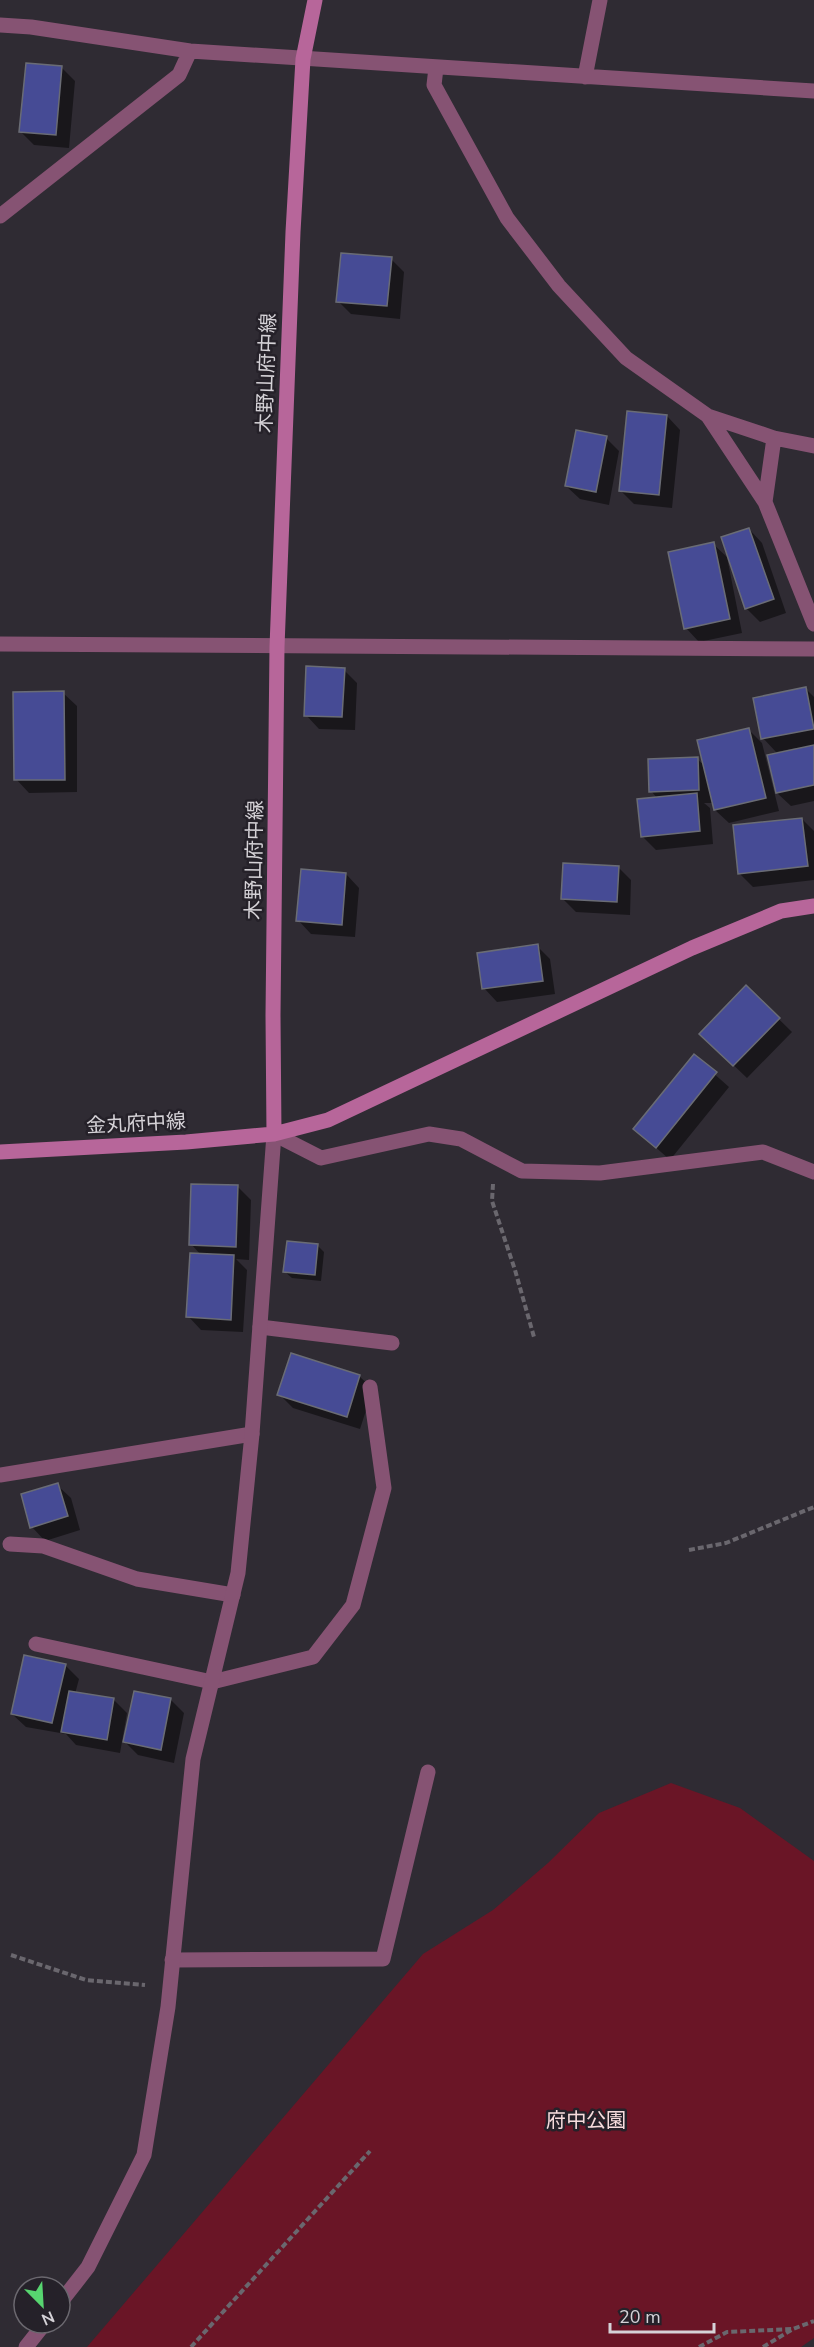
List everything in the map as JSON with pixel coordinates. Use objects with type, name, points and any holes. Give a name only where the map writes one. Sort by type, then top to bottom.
[{"type":"main road","name":"木野山府中線","points":[[274,1134],[277,646],[292,232],[303,59],[315,0]]},
{"type":"main road","points":[[274,1134],[328,1120],[692,948],[781,912],[814,906]]},
{"type":"main road","name":"金丸府中線","points":[[0,1152],[186,1142],[274,1134]]},
{"type":"street","points":[[585,77],[600,0]]},
{"type":"street","points":[[0,25],[31,27],[190,51],[814,91]]},
{"type":"street","points":[[0,216],[179,75],[190,51]]},
{"type":"street","points":[[436,68],[434,85],[507,218],[559,286],[626,358],[708,416],[774,438],[814,446]]},
{"type":"street","points":[[708,416],[765,502],[814,624]]},
{"type":"street","points":[[765,502],[774,438]]},
{"type":"street","points":[[0,644],[814,649]]},
{"type":"street","points":[[72,2288],[88,2267],[144,2155],[170,1987],[193,1759],[238,1573],[252,1434],[274,1134],[321,1158],[429,1134],[461,1139],[522,1171],[600,1173],[763,1152],[814,1172]]},
{"type":"street","points":[[260,1327],[392,1343]]},
{"type":"street","points":[[36,1644],[212,1682],[313,1657],[353,1605],[384,1488],[370,1387]]},
{"type":"street","points":[[0,1476],[252,1434]]},
{"type":"street","points":[[10,1544],[43,1546],[137,1579],[233,1595]]},
{"type":"street","points":[[172,1960],[383,1959],[428,1772]]},
{"type":"street","points":[[26,2347],[36,2335]]},
{"type":"path","points":[[493,1156],[492,1202],[534,1336]]},
{"type":"path","points":[[688,1550],[726,1543],[814,1507]]},
{"type":"path","points":[[11,1955],[86,1980],[170,1987]]},
{"type":"path","points":[[191,2347],[370,2151]]},
{"type":"path","points":[[763,2347],[793,2329],[814,2321]]},
{"type":"path","points":[[699,2347],[727,2332],[793,2329]]},
{"type":"green space","name":"府中公園","points":[[671,1783],[740,1808],[814,1861],[814,2338],[801,2347],[87,2347],[423,1954],[493,1910],[548,1863],[599,1813]]},
{"type":"building","points":[[26,63],[62,66],[56,135],[19,132]]},
{"type":"building","points":[[341,253],[392,257],[387,306],[336,302]]},
{"type":"building","points":[[627,411],[667,415],[659,495],[619,491]]},
{"type":"building","points":[[576,430],[607,436],[596,492],[565,486]]},
{"type":"building","points":[[749,528],[774,599],[745,609],[721,537]]},
{"type":"building","points":[[714,542],[730,619],[684,629],[668,552]]},
{"type":"building","points":[[306,666],[345,668],[342,717],[304,716]]},
{"type":"building","points":[[806,687],[814,729],[761,739],[753,698]]},
{"type":"building","points":[[64,691],[65,780],[14,780],[13,692]]},
{"type":"building","points":[[749,728],[766,798],[714,810],[697,740]]},
{"type":"building","points":[[814,745],[814,785],[776,793],[767,755]]},
{"type":"building","points":[[698,757],[699,790],[649,792],[648,759]]},
{"type":"building","points":[[697,793],[700,831],[641,837],[637,799]]},
{"type":"building","points":[[802,818],[808,866],[738,874],[733,825]]},
{"type":"building","points":[[563,863],[619,866],[617,902],[561,899]]},
{"type":"building","points":[[301,869],[346,873],[342,925],[296,921]]},
{"type":"building","points":[[538,944],[543,981],[482,989],[477,953]]},
{"type":"building","points":[[746,985],[780,1018],[733,1066],[699,1034]]},
{"type":"building","points":[[694,1054],[717,1072],[656,1148],[633,1129]]},
{"type":"building","points":[[191,1184],[238,1185],[236,1247],[189,1245]]},
{"type":"building","points":[[287,1241],[318,1244],[315,1275],[283,1272]]},
{"type":"building","points":[[190,1253],[234,1255],[231,1320],[186,1317]]},
{"type":"building","points":[[291,1353],[360,1375],[347,1417],[277,1395]]},
{"type":"building","points":[[58,1483],[68,1516],[30,1528],[21,1494]]},
{"type":"building","points":[[24,1655],[66,1664],[52,1723],[11,1714]]},
{"type":"building","points":[[69,1691],[114,1698],[107,1740],[61,1732]]},
{"type":"building","points":[[134,1691],[171,1698],[161,1750],[123,1742]]}]
